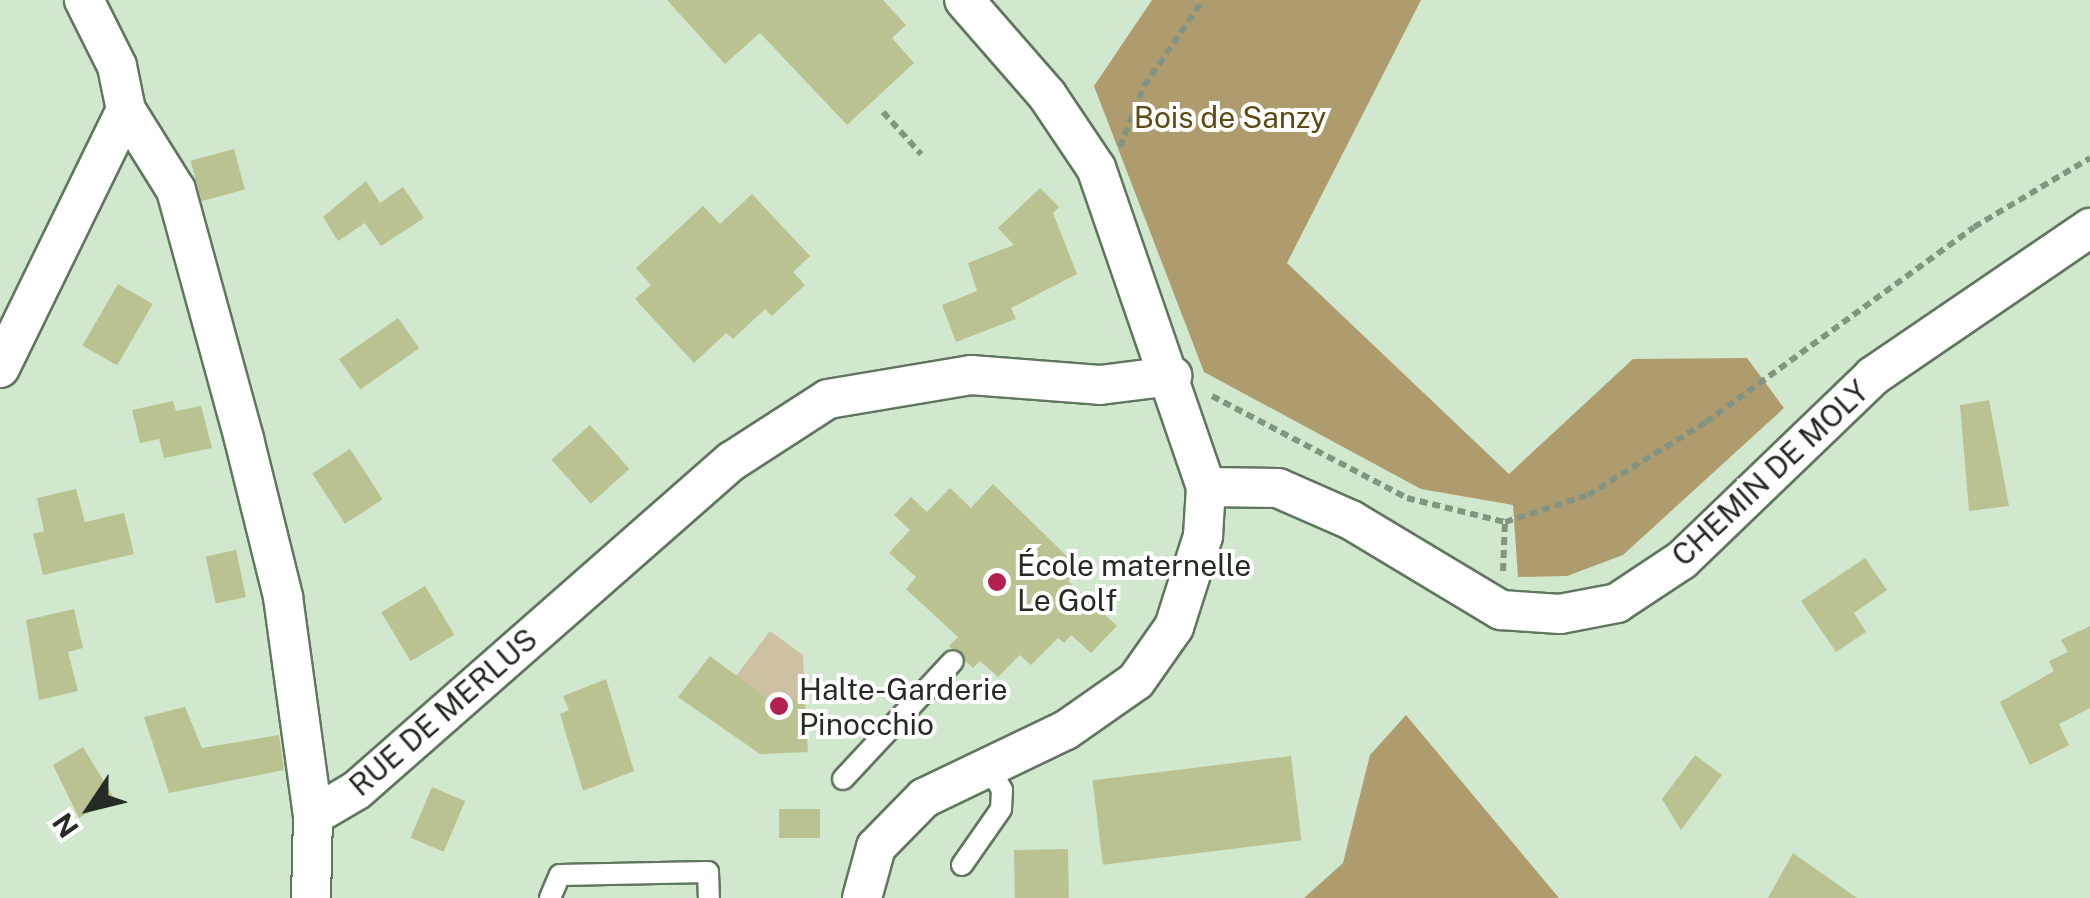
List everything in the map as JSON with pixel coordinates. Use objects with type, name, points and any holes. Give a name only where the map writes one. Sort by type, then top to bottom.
[{"type":"street","name":"RUE DE MERLUS","points":[[84,0],[117,66],[126,110],[176,190],[283,598],[313,816],[357,790],[732,461],[828,399],[971,375],[1100,386],[1172,376]]},
{"type":"street","points":[[862,898],[876,847],[899,820],[939,789],[1103,709],[1156,657],[1198,568],[1206,487],[1172,376],[1096,168],[1048,94],[964,0]]},
{"type":"street","points":[[0,368],[126,110]]},
{"type":"street","name":"CHEMIN DE MOLY","points":[[1206,487],[1278,488],[1351,520],[1501,610],[1560,614],[1617,603],[1682,560],[1873,376],[2090,228]]},
{"type":"street","points":[[311,898],[313,816]]},
{"type":"lane","points":[[844,779],[953,660]]},
{"type":"lane","points":[[962,865],[1001,809],[1002,790],[988,766]]},
{"type":"lane","points":[[550,898],[560,875],[708,872],[710,898]]},
{"type":"path","points":[[1096,168],[1128,140],[1144,86],[1203,0]]},
{"type":"path","points":[[883,112],[922,154]]},
{"type":"path","points":[[1172,376],[1407,498],[1505,522],[1588,495],[1689,432],[1974,227],[2090,158]]},
{"type":"path","points":[[1501,610],[1505,522]]},
{"type":"shaded area","points":[[770,631],[803,655],[805,699],[774,701],[767,710],[736,676]]},
{"type":"green space","name":"Bois de Sanzy","points":[[1152,0],[1421,0],[1287,263],[1509,474],[1633,359],[1747,358],[1784,408],[1623,555],[1567,576],[1518,577],[1513,505],[1421,489],[1204,372],[1094,86]]},
{"type":"green space","points":[[1406,715],[1559,898],[1304,898],[1343,863],[1370,755]]},
{"type":"building","points":[[667,0],[883,0],[906,25],[892,38],[914,63],[847,125],[760,33],[725,64]]},
{"type":"building","points":[[234,149],[245,190],[201,201],[191,161]]},
{"type":"building","points":[[366,181],[380,203],[403,187],[424,218],[381,246],[365,223],[338,241],[323,217]]},
{"type":"building","points":[[1040,188],[1059,207],[1053,213],[1077,274],[1011,308],[1016,319],[956,342],[942,305],[977,291],[968,263],[1014,245],[998,228]]},
{"type":"building","points":[[752,194],[810,256],[793,272],[805,285],[772,316],[765,309],[733,339],[726,333],[694,363],[635,299],[651,285],[636,268],[703,206],[720,224]]},
{"type":"building","points":[[118,284],[153,304],[117,365],[82,345]]},
{"type":"building","points":[[398,318],[419,348],[360,390],[339,359]]},
{"type":"building","points":[[1989,400],[2009,506],[1969,511],[1960,405]]},
{"type":"building","points":[[173,401],[176,411],[201,406],[212,448],[164,458],[159,439],[140,443],[132,410]]},
{"type":"building","points":[[590,425],[629,469],[591,504],[551,460]]},
{"type":"building","points":[[350,449],[383,499],[345,524],[312,474]]},
{"type":"building","points":[[993,484],[1080,569],[1068,581],[1117,626],[1091,653],[1071,635],[1064,643],[1058,638],[1031,665],[1020,655],[998,677],[980,661],[973,668],[949,646],[958,637],[906,589],[916,577],[889,553],[910,530],[894,515],[911,497],[927,512],[950,488],[971,508]]},
{"type":"building","points":[[76,489],[85,522],[124,513],[134,554],[43,575],[33,534],[44,531],[37,498]]},
{"type":"building","points":[[236,550],[246,597],[216,603],[206,556]]},
{"type":"building","points":[[1865,558],[1887,590],[1854,613],[1866,632],[1836,652],[1801,601]]},
{"type":"building","points":[[425,586],[454,635],[411,661],[381,612]]},
{"type":"building","points":[[74,609],[83,648],[68,652],[78,691],[39,700],[26,620]]},
{"type":"building","points":[[2090,626],[2090,708],[2059,724],[2069,745],[2030,765],[2000,702],[2054,671],[2049,661],[2068,652],[2061,640]]},
{"type":"building","points":[[710,656],[770,701],[805,699],[808,752],[760,754],[678,697]]},
{"type":"building","points":[[606,679],[634,771],[583,791],[560,714],[569,710],[563,696]]},
{"type":"building","points":[[185,707],[202,748],[279,735],[284,770],[169,793],[144,717]]},
{"type":"building","points":[[83,747],[114,798],[79,818],[53,765]]},
{"type":"building","points":[[1695,755],[1722,775],[1681,830],[1662,799]]},
{"type":"building","points":[[1291,756],[1301,840],[1103,865],[1092,780]]},
{"type":"building","points":[[432,787],[465,801],[444,852],[411,838]]},
{"type":"building","points":[[779,809],[820,809],[820,838],[779,838]]},
{"type":"building","points":[[1068,849],[1069,898],[1015,898],[1014,850]]},
{"type":"building","points":[[1793,853],[1857,898],[1768,898]]},
{"type":"place","name":"École maternelle Le Golf","points":[[997,582]]},
{"type":"place","name":"Halte-Garderie Pinocchio","points":[[779,706]]}]
